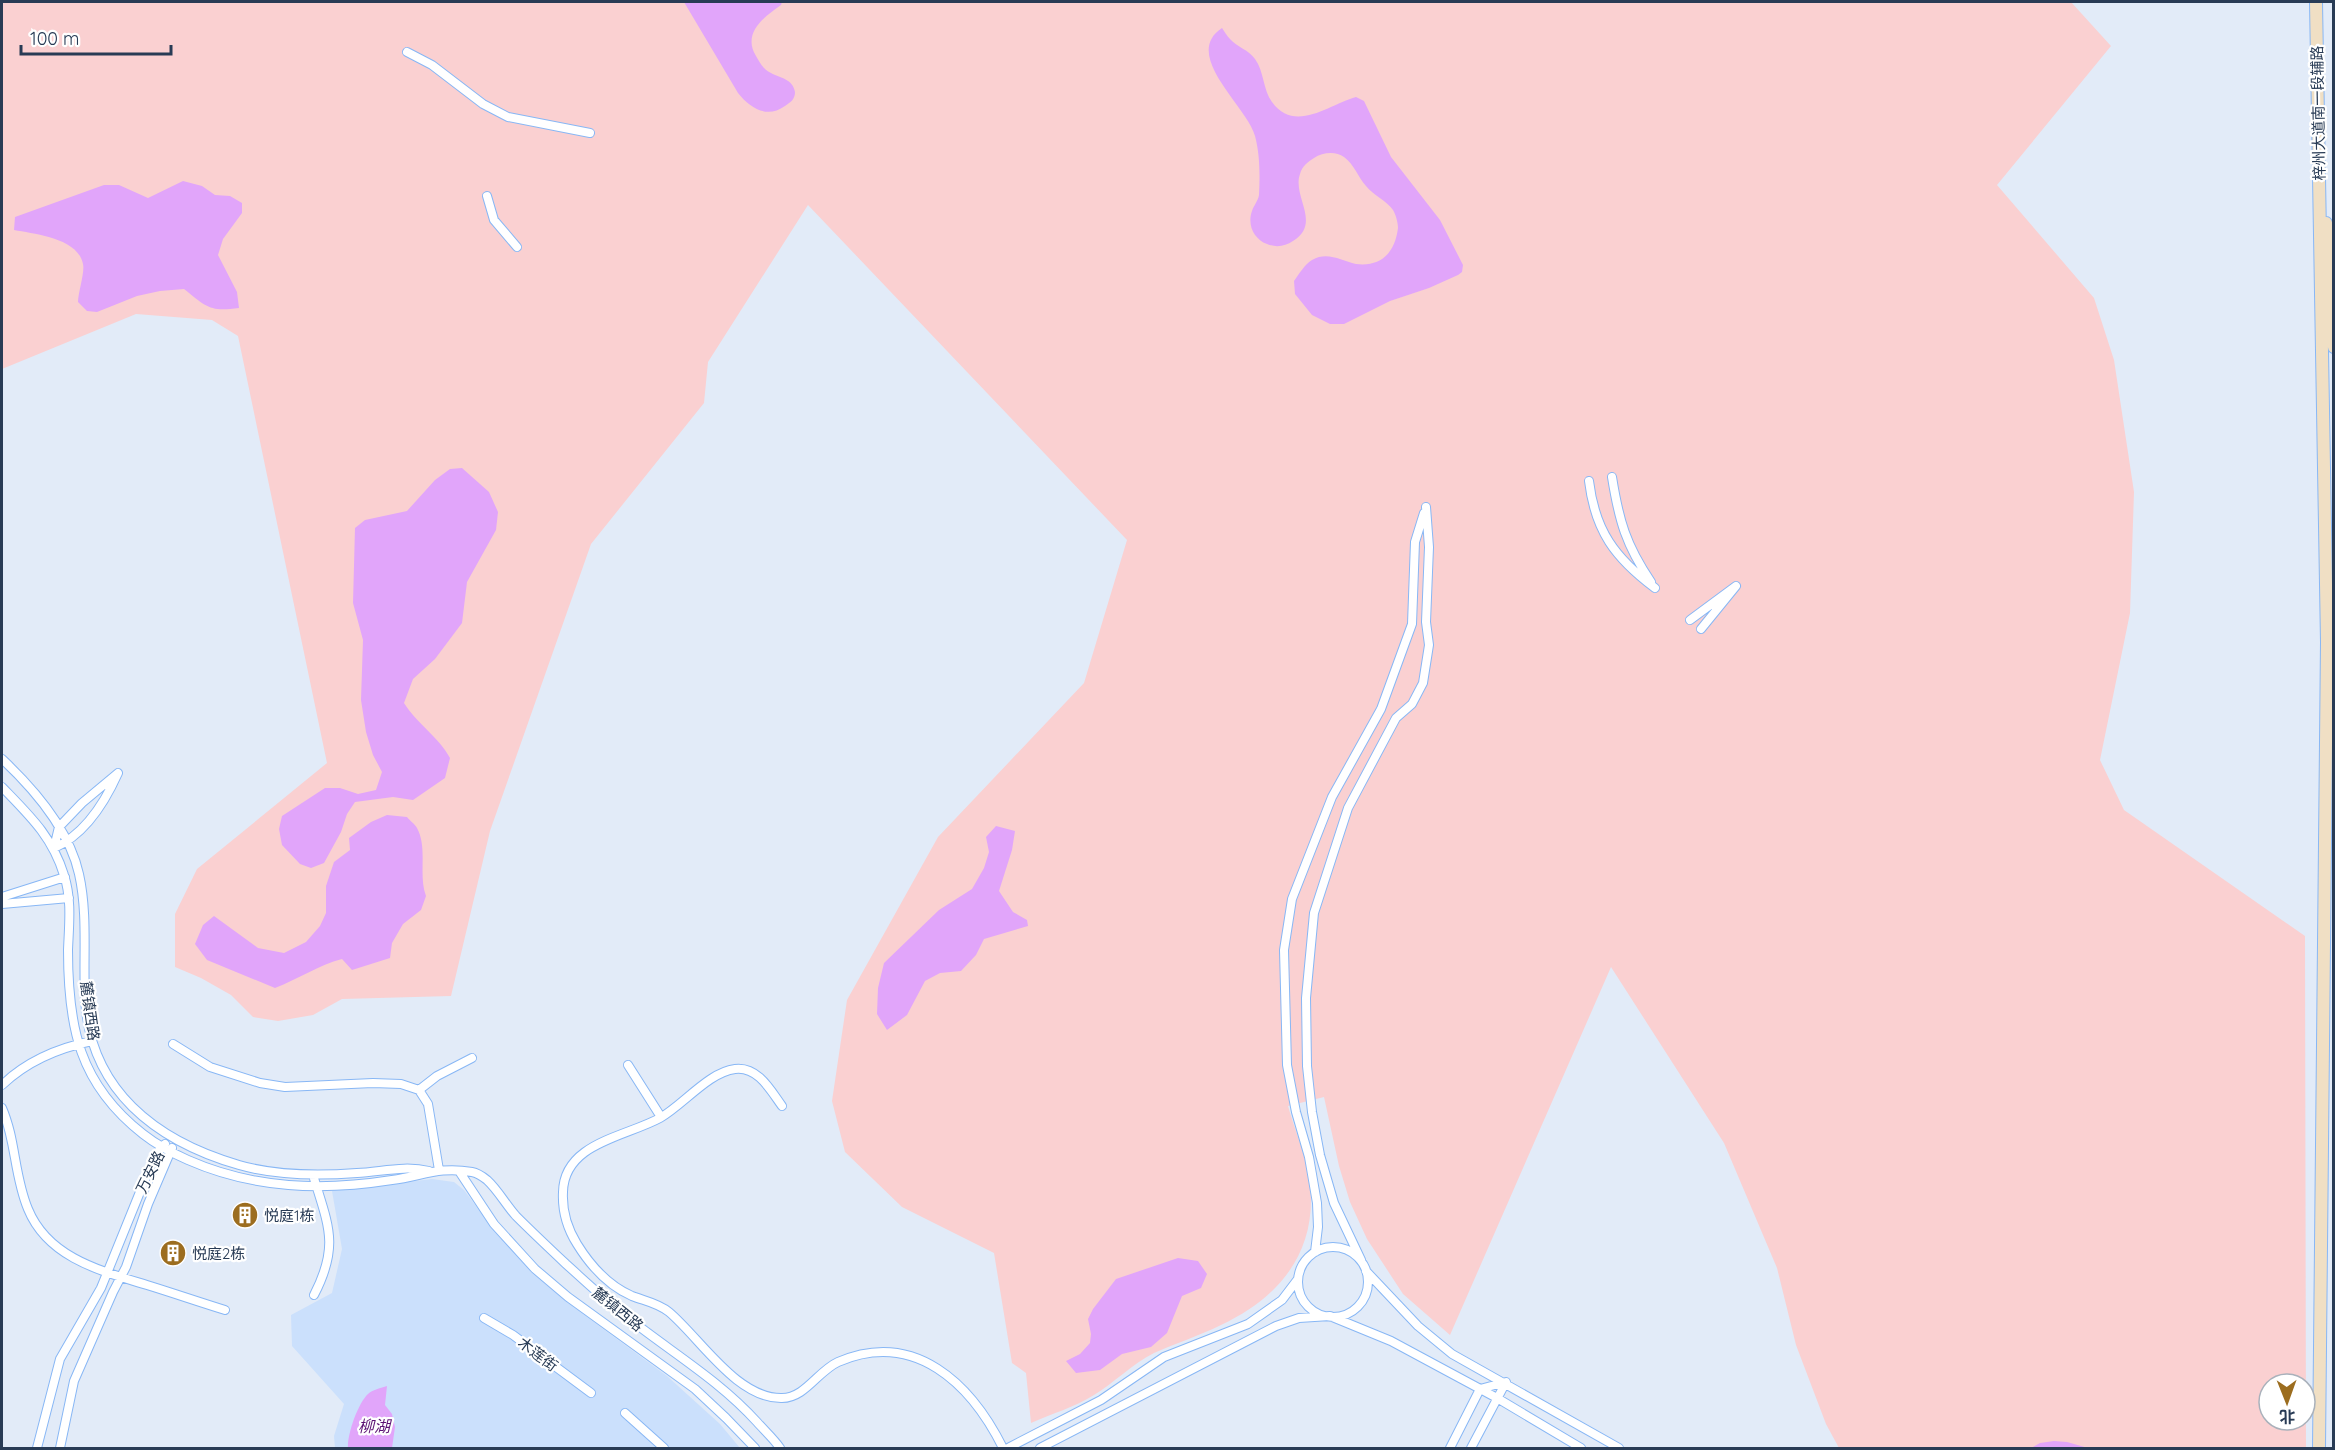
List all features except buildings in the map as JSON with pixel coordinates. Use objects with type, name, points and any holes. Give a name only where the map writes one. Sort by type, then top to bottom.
[{"type":"main road","name":"梓州大道南一段辅路","points":[[2316,2],[2327,642],[2319,1449]]},
{"type":"main road","points":[[2319,183],[2330,244],[2330,303],[2334,347]]},
{"type":"street","points":[[406,52],[432,65],[483,104],[508,117],[590,133]]},
{"type":"street","points":[[487,196],[494,220],[517,247]]},
{"type":"street","points":[[1590,481],[1592,503],[1600,525],[1613,549],[1632,571],[1655,588],[1628,543],[1618,517],[1612,477]]},
{"type":"street","points":[[1315,1252],[1318,1227],[1317,1203],[1309,1157],[1296,1112],[1287,1065],[1284,950],[1292,899],[1332,796],[1381,709],[1401,659],[1412,624],[1415,542],[1426,507],[1429,547],[1426,622],[1429,645],[1422,683],[1412,704],[1396,717],[1348,808],[1314,913],[1306,998],[1307,1065],[1320,1155],[1334,1203],[1366,1270],[1404,1313],[1444,1347],[1619,1449]]},
{"type":"street","points":[[1690,620],[1736,586],[1701,629]]},
{"type":"street","name":"麓镇西路","points":[[2,759],[25,781],[59,827],[67,842],[79,873],[83,898],[85,1000],[92,1041],[115,1087],[151,1125],[173,1139],[240,1165],[272,1172],[313,1175],[415,1167],[429,1171],[479,1174],[489,1181],[515,1214],[597,1292],[627,1318],[708,1376],[741,1404],[780,1449]]},
{"type":"street","points":[[118,773],[109,794],[94,815],[67,842],[54,848],[59,827],[82,803],[118,773]]},
{"type":"street","points":[[2,787],[42,829],[54,848],[65,877],[69,898],[69,1002],[78,1044],[101,1092],[115,1109],[161,1147],[234,1176],[270,1184],[317,1188],[392,1181],[429,1171]]},
{"type":"street","points":[[2,897],[65,877]]},
{"type":"street","points":[[2,904],[69,898]]},
{"type":"street","points":[[2,1085],[34,1061],[49,1053],[92,1041]]},
{"type":"street","points":[[173,1044],[210,1067],[260,1083],[285,1087],[401,1083],[419,1090],[429,1104],[439,1170]]},
{"type":"street","points":[[419,1090],[437,1076],[472,1058]]},
{"type":"street","points":[[628,1065],[661,1117]]},
{"type":"street","points":[[782,1106],[760,1077],[736,1068],[720,1073],[661,1117],[591,1148],[572,1163],[563,1180],[562,1203],[565,1219],[577,1244],[602,1275],[618,1288],[659,1305],[670,1313],[712,1359],[757,1393],[784,1398],[798,1394],[837,1363],[864,1355],[888,1353],[918,1357],[941,1369],[971,1400],[991,1425],[1003,1449]]},
{"type":"street","points":[[2,1108],[11,1131],[21,1189],[36,1225],[55,1246],[106,1273],[225,1310]]},
{"type":"street","name":"万安路","points":[[37,1449],[60,1359],[101,1288],[155,1155],[161,1147],[173,1139]]},
{"type":"street","name":"万安路","points":[[60,1449],[74,1381],[172,1152],[173,1139]]},
{"type":"street","points":[[1309,1157],[1320,1155]]},
{"type":"street","points":[[459,1171],[494,1224],[535,1269],[568,1297],[695,1389],[755,1449]]},
{"type":"street","points":[[313,1175],[329,1226],[330,1243],[323,1277],[314,1295]]},
{"type":"street","points":[[1008,1449],[1101,1400],[1164,1357],[1248,1324],[1282,1300],[1298,1279],[1307,1259],[1315,1252],[1327,1248],[1340,1248],[1351,1252],[1361,1260]]},
{"type":"street","points":[[1040,1449],[1253,1336],[1299,1318],[1344,1315],[1356,1308],[1365,1298],[1368,1284],[1366,1270]]},
{"type":"street","points":[[1298,1279],[1300,1293],[1306,1304],[1317,1313],[1391,1341],[1497,1398],[1581,1449]]},
{"type":"street","name":"木莲街","points":[[484,1318],[513,1335],[591,1393]]},
{"type":"street","points":[[1248,1324],[1253,1336]]},
{"type":"street","points":[[1450,1449],[1480,1389],[1506,1382]]},
{"type":"street","points":[[1471,1449],[1506,1382]]},
{"type":"street","points":[[1101,1400],[1108,1414]]},
{"type":"street","points":[[625,1413],[664,1449]]},
{"type":"shaded area","points":[[2,2],[2071,2],[2111,46],[1997,185],[2094,298],[2114,360],[2134,492],[2130,613],[2100,760],[2124,810],[2305,936],[2306,1372],[2257,1372],[2257,1432],[2306,1432],[2306,1448],[1839,1448],[1826,1424],[1796,1345],[1777,1268],[1724,1143],[1611,967],[1450,1335],[1403,1294],[1367,1239],[1350,1202],[1339,1166],[1324,1097],[1288,1106],[1306,1163],[1311,1197],[1304,1244],[1294,1264],[1280,1282],[1264,1299],[1244,1313],[1213,1329],[1154,1353],[1087,1399],[1031,1423],[1026,1373],[1012,1363],[994,1253],[902,1207],[845,1152],[832,1101],[847,1000],[938,837],[1084,683],[1127,540],[808,205],[708,362],[704,403],[591,544],[490,831],[451,996],[342,999],[313,1015],[278,1021],[253,1017],[231,995],[175,967],[175,914],[197,869],[327,763],[238,336],[212,320],[136,314],[2,369]]},
{"type":"shaded area","points":[[432,1179],[454,1182],[464,1190],[491,1226],[532,1273],[568,1303],[667,1376],[720,1424],[740,1448],[335,1448],[334,1436],[344,1404],[292,1346],[291,1315],[332,1293],[342,1249],[332,1191]]},
{"type":"water","points":[[684,2],[782,2],[757,26],[753,33],[752,48],[766,70],[792,84],[795,92],[792,100],[772,112],[759,110],[748,103],[738,93]]},
{"type":"water","points":[[1222,28],[1233,42],[1255,59],[1269,97],[1281,111],[1291,116],[1302,116],[1356,97],[1364,101],[1391,157],[1440,220],[1463,265],[1462,272],[1429,288],[1390,301],[1344,324],[1330,324],[1312,315],[1295,294],[1294,281],[1305,267],[1312,260],[1324,256],[1356,264],[1373,263],[1380,260],[1386,256],[1394,244],[1398,228],[1396,217],[1393,210],[1366,186],[1347,160],[1341,155],[1325,153],[1307,163],[1300,174],[1300,192],[1306,218],[1301,234],[1293,241],[1281,246],[1274,246],[1258,239],[1250,221],[1259,195],[1258,150],[1255,136],[1250,124],[1220,81],[1212,66],[1209,52],[1211,39]]},
{"type":"water","points":[[183,181],[202,186],[215,195],[230,196],[242,203],[242,213],[223,239],[218,255],[237,292],[239,308],[209,307],[184,289],[137,296],[97,312],[87,311],[78,302],[83,264],[73,248],[54,239],[14,230],[15,217],[104,185],[119,185],[148,198]]},
{"type":"water","points":[[462,468],[489,492],[498,512],[496,530],[467,582],[462,623],[435,659],[413,679],[404,703],[450,758],[445,778],[413,800],[393,797],[355,802],[324,863],[311,868],[300,864],[282,845],[279,829],[282,816],[325,788],[340,788],[358,794],[376,790],[382,772],[373,755],[366,732],[361,700],[363,640],[353,603],[355,528],[365,520],[407,511],[435,480],[450,469]]},
{"type":"water","points":[[387,815],[407,817],[417,828],[422,844],[426,896],[421,910],[403,924],[392,943],[390,958],[352,970],[342,959],[275,988],[207,960],[195,944],[203,925],[214,916],[258,948],[284,953],[306,942],[320,926],[326,913],[326,886],[334,862],[350,850],[349,838],[371,822]]},
{"type":"water","points":[[996,826],[1015,831],[1012,850],[999,891],[1013,912],[1027,920],[1028,926],[984,939],[976,955],[961,971],[940,973],[925,981],[907,1015],[887,1030],[877,1014],[878,988],[884,963],[939,910],[972,889],[984,868],[989,852],[986,837]]},
{"type":"water","points":[[1178,1258],[1198,1261],[1207,1274],[1201,1288],[1182,1296],[1167,1333],[1151,1347],[1122,1354],[1100,1370],[1076,1373],[1066,1361],[1080,1354],[1090,1343],[1088,1319],[1116,1279]]},
{"type":"water","name":"柳湖","points":[[387,1386],[385,1405],[392,1414],[395,1427],[392,1448],[348,1448],[349,1435],[364,1398],[372,1391]]},
{"type":"water","points":[[2054,1441],[2088,1448],[2031,1448],[2040,1443]]},
{"type":"place","name":"悦庭1栋","points":[[245,1215]]},
{"type":"place","name":"悦庭2栋","points":[[173,1253]]}]
